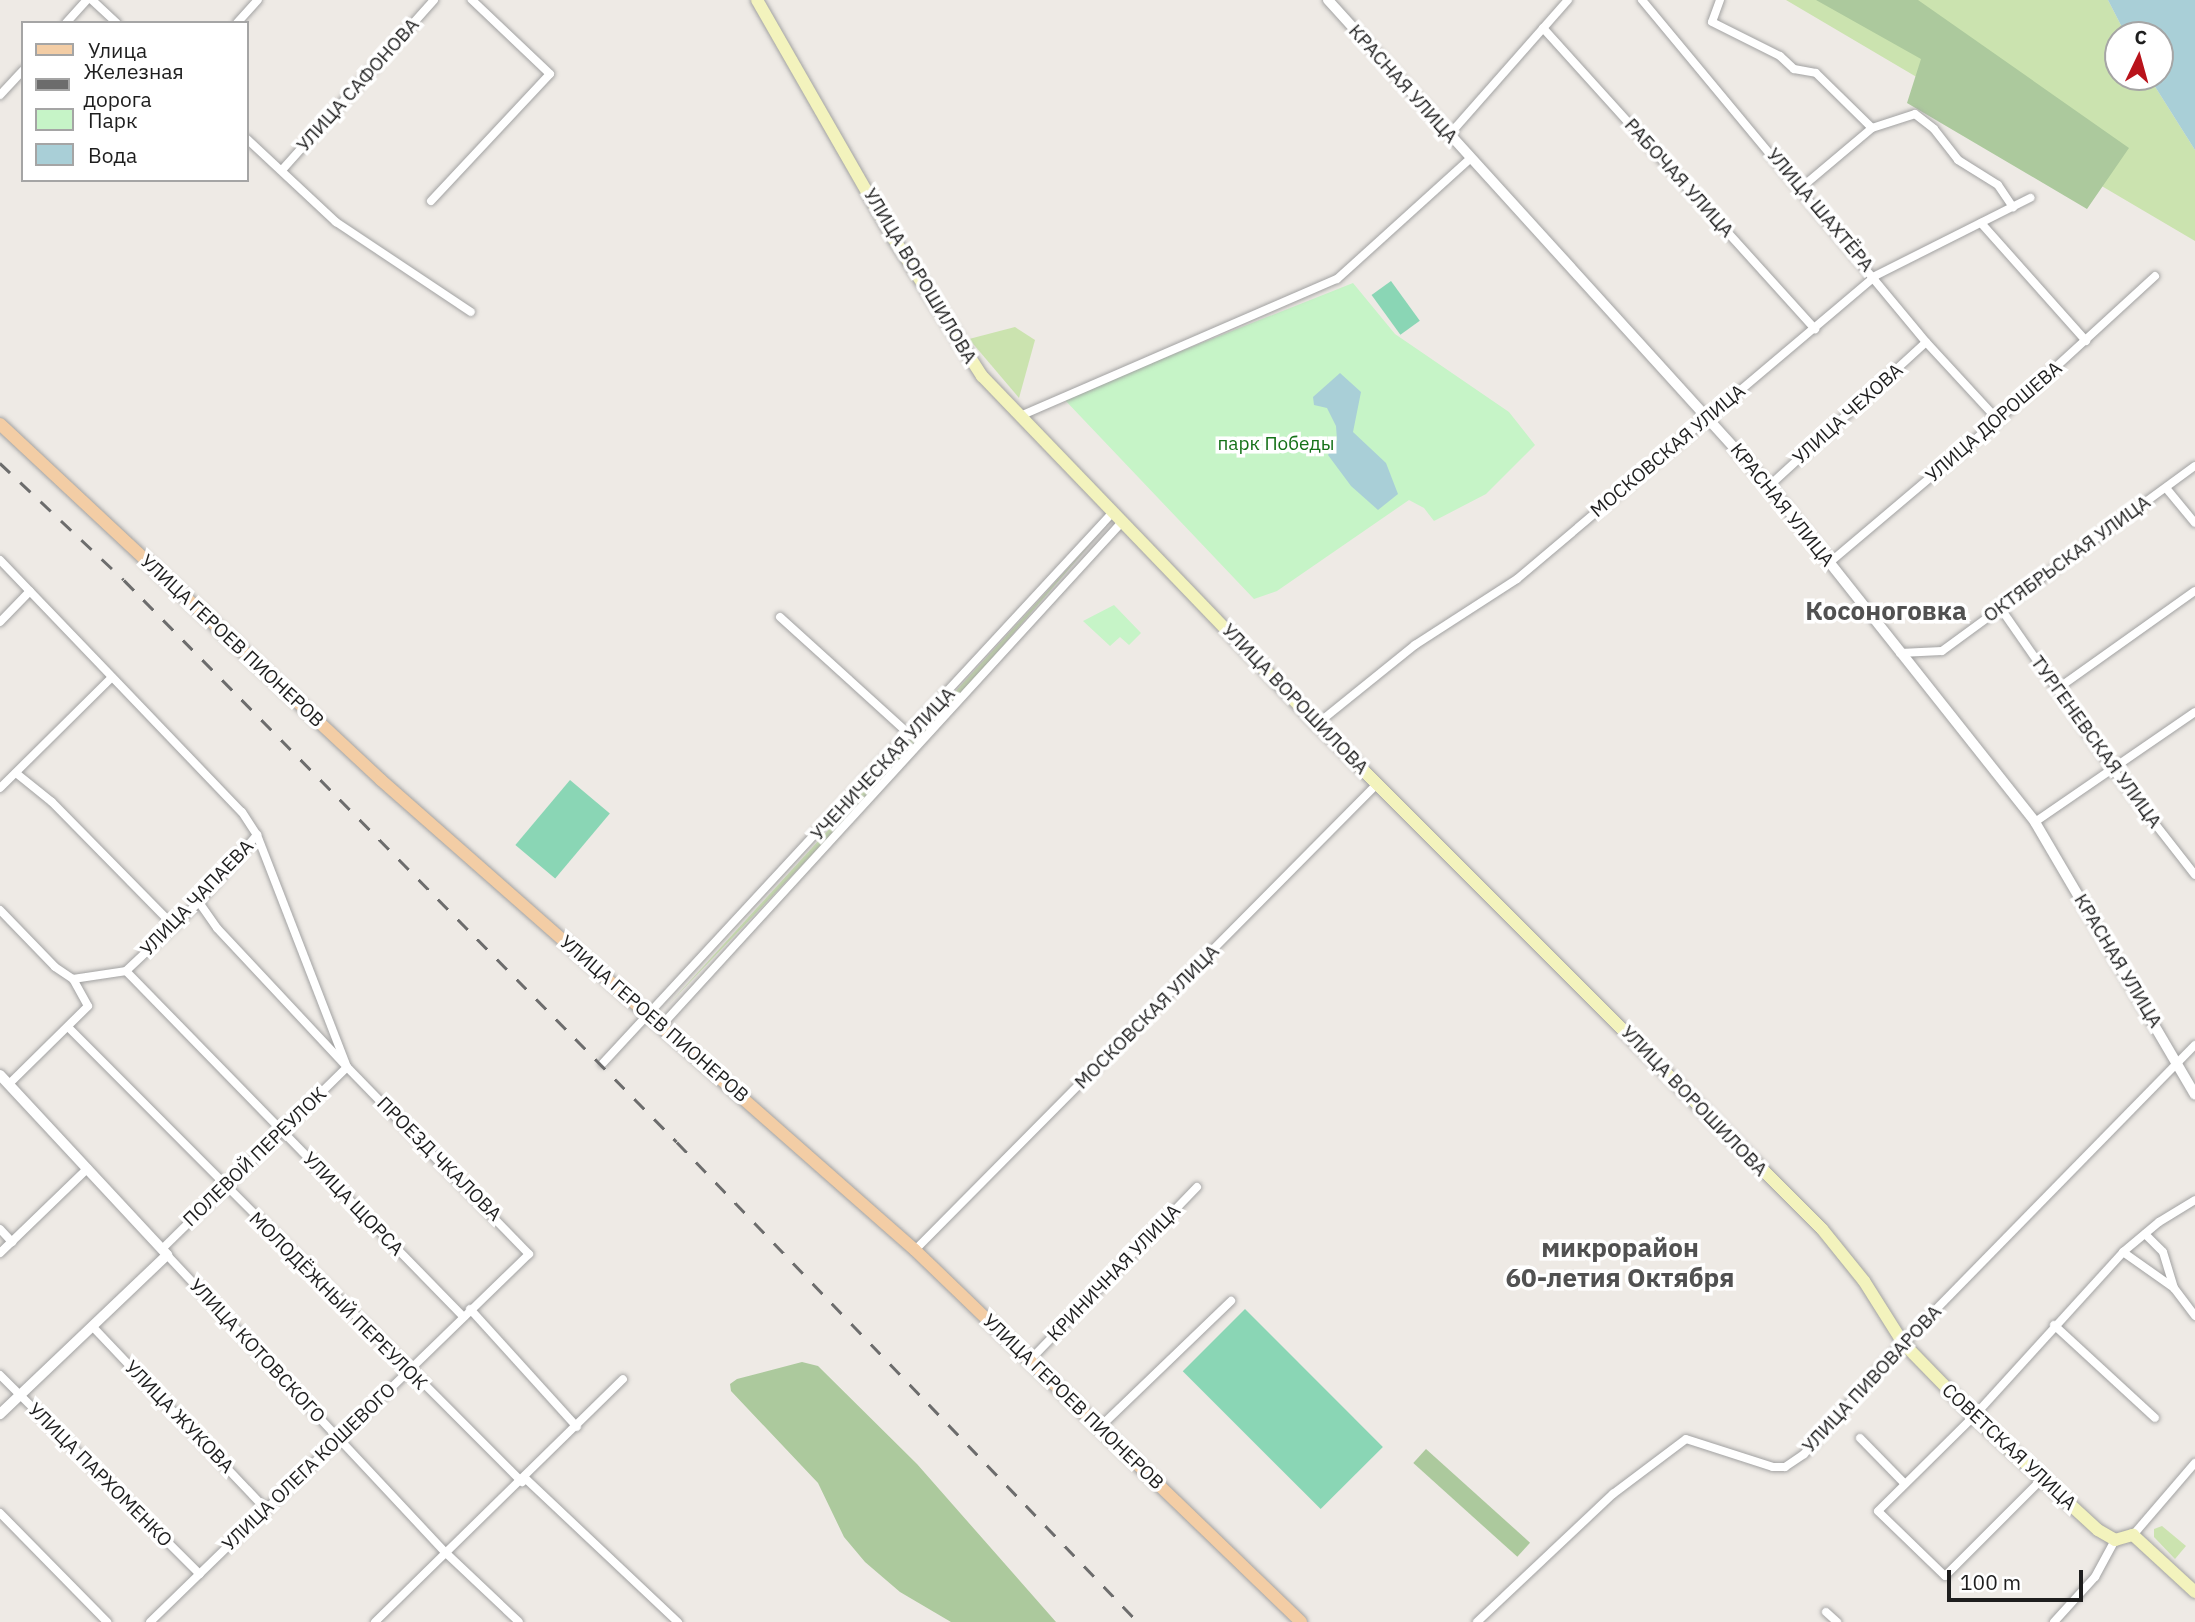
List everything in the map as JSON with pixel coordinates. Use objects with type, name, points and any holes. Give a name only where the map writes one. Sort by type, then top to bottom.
[{"type":"main road","name":"УЛИЦА ВОРОШИЛОВА","points":[[757,0],[959,345],[1020,416],[1317,724],[1822,1228],[1855,1268],[1903,1343]]},
{"type":"main road","name":"УЛИЦА ГЕРОЕВ ПИОНЕРОВ","points":[[0,424],[362,763],[915,1250],[1301,1622]]},
{"type":"main road","name":"СОВЕТСКАЯ УЛИЦА","points":[[1903,1343],[1974,1416],[2042,1479],[2195,1592]]},
{"type":"street","points":[[68,21],[89,0],[115,21]]},
{"type":"street","points":[[239,21],[257,0]]},
{"type":"street","name":"УЛИЦА САФОНОВА","points":[[282,170],[434,0]]},
{"type":"street","points":[[431,201],[551,74],[472,0]]},
{"type":"street","name":"КРАСНАЯ УЛИЦА","points":[[1328,0],[1769,486],[1897,653],[2035,822],[2195,1095]]},
{"type":"street","points":[[1450,135],[1568,0]]},
{"type":"street","name":"УЛИЦА ШАХТЁРА","points":[[1642,0],[1802,187],[1926,342],[1998,420]]},
{"type":"street","points":[[1720,0],[1712,22],[1780,56],[1794,69],[1816,73],[1872,128]]},
{"type":"street","name":"РАБОЧАЯ УЛИЦА","points":[[1543,28],[1815,329]]},
{"type":"street","points":[[0,94],[21,72]]},
{"type":"street","points":[[1802,187],[1872,128],[1915,114],[1934,129],[1958,160],[1998,185],[2012,207]]},
{"type":"street","points":[[248,140],[336,222],[471,312]]},
{"type":"street","points":[[1020,416],[1337,279],[1470,159]]},
{"type":"street","name":"МОСКОВСКАЯ УЛИЦА","points":[[1317,724],[1415,645],[1517,579],[1875,276],[2030,198]]},
{"type":"street","points":[[1981,223],[2086,341]]},
{"type":"street","name":"УЛИЦА ДОРОШЕВА","points":[[1829,563],[1998,420],[2155,276]]},
{"type":"street","name":"УЛИЦА ЧЕХОВА","points":[[1769,486],[1926,342]]},
{"type":"street","name":"ОКТЯБРЬСКАЯ УЛИЦА","points":[[1897,653],[1938,653],[1999,606],[2195,466]]},
{"type":"street","points":[[2166,488],[2195,523]]},
{"type":"street","name":"УЧЕНИЧЕСКАЯ УЛИЦА","points":[[603,1063],[1119,516]]},
{"type":"street","name":"УЧЕНИЧЕСКАЯ УЛИЦА","points":[[662,1026],[1119,516]]},
{"type":"street","points":[[0,560],[219,787],[257,835]]},
{"type":"street","points":[[0,622],[30,591]]},
{"type":"street","points":[[2057,689],[2195,591]]},
{"type":"street","name":"ТУРГЕНЕВСКАЯ УЛИЦА","points":[[1999,606],[2113,770],[2195,875]]},
{"type":"street","points":[[780,617],[910,735]]},
{"type":"street","points":[[0,789],[111,678]]},
{"type":"street","points":[[2035,822],[2195,712]]},
{"type":"street","points":[[16,773],[52,802],[174,926]]},
{"type":"street","name":"МОСКОВСКАЯ УЛИЦА","points":[[915,1250],[1378,783]]},
{"type":"street","name":"УЛИЦА ЧАПАЕВА","points":[[74,979],[126,971],[199,902],[257,835]]},
{"type":"street","name":"ПРОЕЗД ЧКАЛОВА","points":[[257,835],[347,1067]]},
{"type":"street","name":"ПРОЕЗД ЧКАЛОВА","points":[[199,902],[217,928],[347,1067],[529,1254]]},
{"type":"street","points":[[0,910],[55,967],[74,979],[88,1006],[9,1084]]},
{"type":"street","name":"УЛИЦА ЩОРСА","points":[[126,971],[463,1316]]},
{"type":"street","name":"МОЛОДЁЖНЫЙ ПЕРЕУЛОК","points":[[68,1027],[408,1372],[524,1480]]},
{"type":"street","name":"УЛИЦА ПИВОВАРОВА","points":[[1477,1622],[1521,1576],[1673,1447],[1686,1439],[1701,1441],[1773,1467],[1784,1467],[1804,1454],[1903,1343],[2194,1046]]},
{"type":"street","name":"ПОЛЕВОЙ ПЕРЕУЛОК","points":[[0,1414],[92,1326],[165,1251],[222,1186],[347,1067]]},
{"type":"street","name":"УЛИЦА КОТОВСКОГО","points":[[0,1075],[446,1553],[519,1622]]},
{"type":"street","points":[[0,1254],[88,1168]]},
{"type":"street","name":"КРИНИЧНАЯ УЛИЦА","points":[[1031,1359],[1197,1187]]},
{"type":"street","points":[[2042,1479],[1945,1576],[1878,1511],[1974,1416],[2123,1252],[2195,1200]]},
{"type":"street","points":[[0,1229],[12,1242]]},
{"type":"street","points":[[2145,1234],[2163,1252],[2174,1288]]},
{"type":"street","points":[[2123,1252],[2174,1288],[2195,1316]]},
{"type":"street","name":"УЛИЦА ОЛЕГА КОШЕВОГО","points":[[150,1622],[337,1437],[529,1254]]},
{"type":"street","points":[[1100,1427],[1231,1301]]},
{"type":"street","points":[[470,1309],[577,1427]]},
{"type":"street","points":[[2054,1325],[2155,1418]]},
{"type":"street","name":"УЛИЦА ЖУКОВА","points":[[92,1326],[265,1508]]},
{"type":"street","name":"УЛИЦА ПАРХОМЕНКО","points":[[0,1375],[200,1574]]},
{"type":"street","points":[[375,1622],[524,1480],[623,1379]]},
{"type":"street","points":[[1860,1438],[1905,1485]]},
{"type":"street","points":[[2054,1622],[2095,1577],[2124,1539],[2195,1463]]},
{"type":"street","points":[[524,1480],[678,1622]]},
{"type":"street","points":[[0,1513],[107,1622]]},
{"type":"street","points":[[1826,1612],[1837,1622]]},
{"type":"green space","points":[[1786,0],[2108,0],[2119,21],[2104,21],[2104,91],[2158,91],[2195,150],[2195,241]]},
{"type":"green space","points":[[1816,0],[1918,0],[2129,148],[2087,209],[1907,103],[1921,59]]},
{"type":"green space","points":[[1391,281],[1420,321],[1400,335],[1372,295]]},
{"type":"green space","name":"парк Победы","points":[[1353,283],[1395,334],[1509,412],[1535,445],[1486,494],[1434,521],[1424,508],[1409,500],[1277,591],[1254,599],[1063,398]]},
{"type":"green space","points":[[1015,327],[1035,340],[1019,398],[969,339]]},
{"type":"green space","points":[[1094,540],[915,747],[668,1005]]},
{"type":"green space","points":[[1114,605],[1141,633],[1129,645],[1120,637],[1110,646],[1083,621]]},
{"type":"green space","points":[[570,780],[610,813],[555,879],[515,845]]},
{"type":"green space","points":[[1245,1309],[1383,1447],[1321,1509],[1183,1371]]},
{"type":"green space","points":[[802,1362],[818,1366],[917,1464],[1056,1622],[951,1622],[900,1592],[865,1562],[844,1537],[818,1483],[731,1391],[730,1384],[737,1379]]},
{"type":"green space","points":[[1426,1449],[1530,1543],[1517,1557],[1413,1463]]},
{"type":"green space","points":[[2162,1526],[2186,1546],[2175,1559],[2154,1537],[2154,1529]]},
{"type":"water","points":[[2108,0],[2195,0],[2195,150],[2158,91],[2174,91],[2174,21],[2119,21]]},
{"type":"water","points":[[1340,373],[1361,392],[1353,432],[1386,463],[1398,494],[1378,510],[1351,486],[1328,455],[1337,440],[1336,426],[1327,408],[1314,405],[1313,397]]},
{"type":"railway","points":[[0,463],[124,580],[677,1142],[1138,1622]]},
{"type":"district","name":"Косоноговка","points":[[1886,611]]},
{"type":"district","name":"микрорайон 60-летия Октября","points":[[1620,1263]]}]
